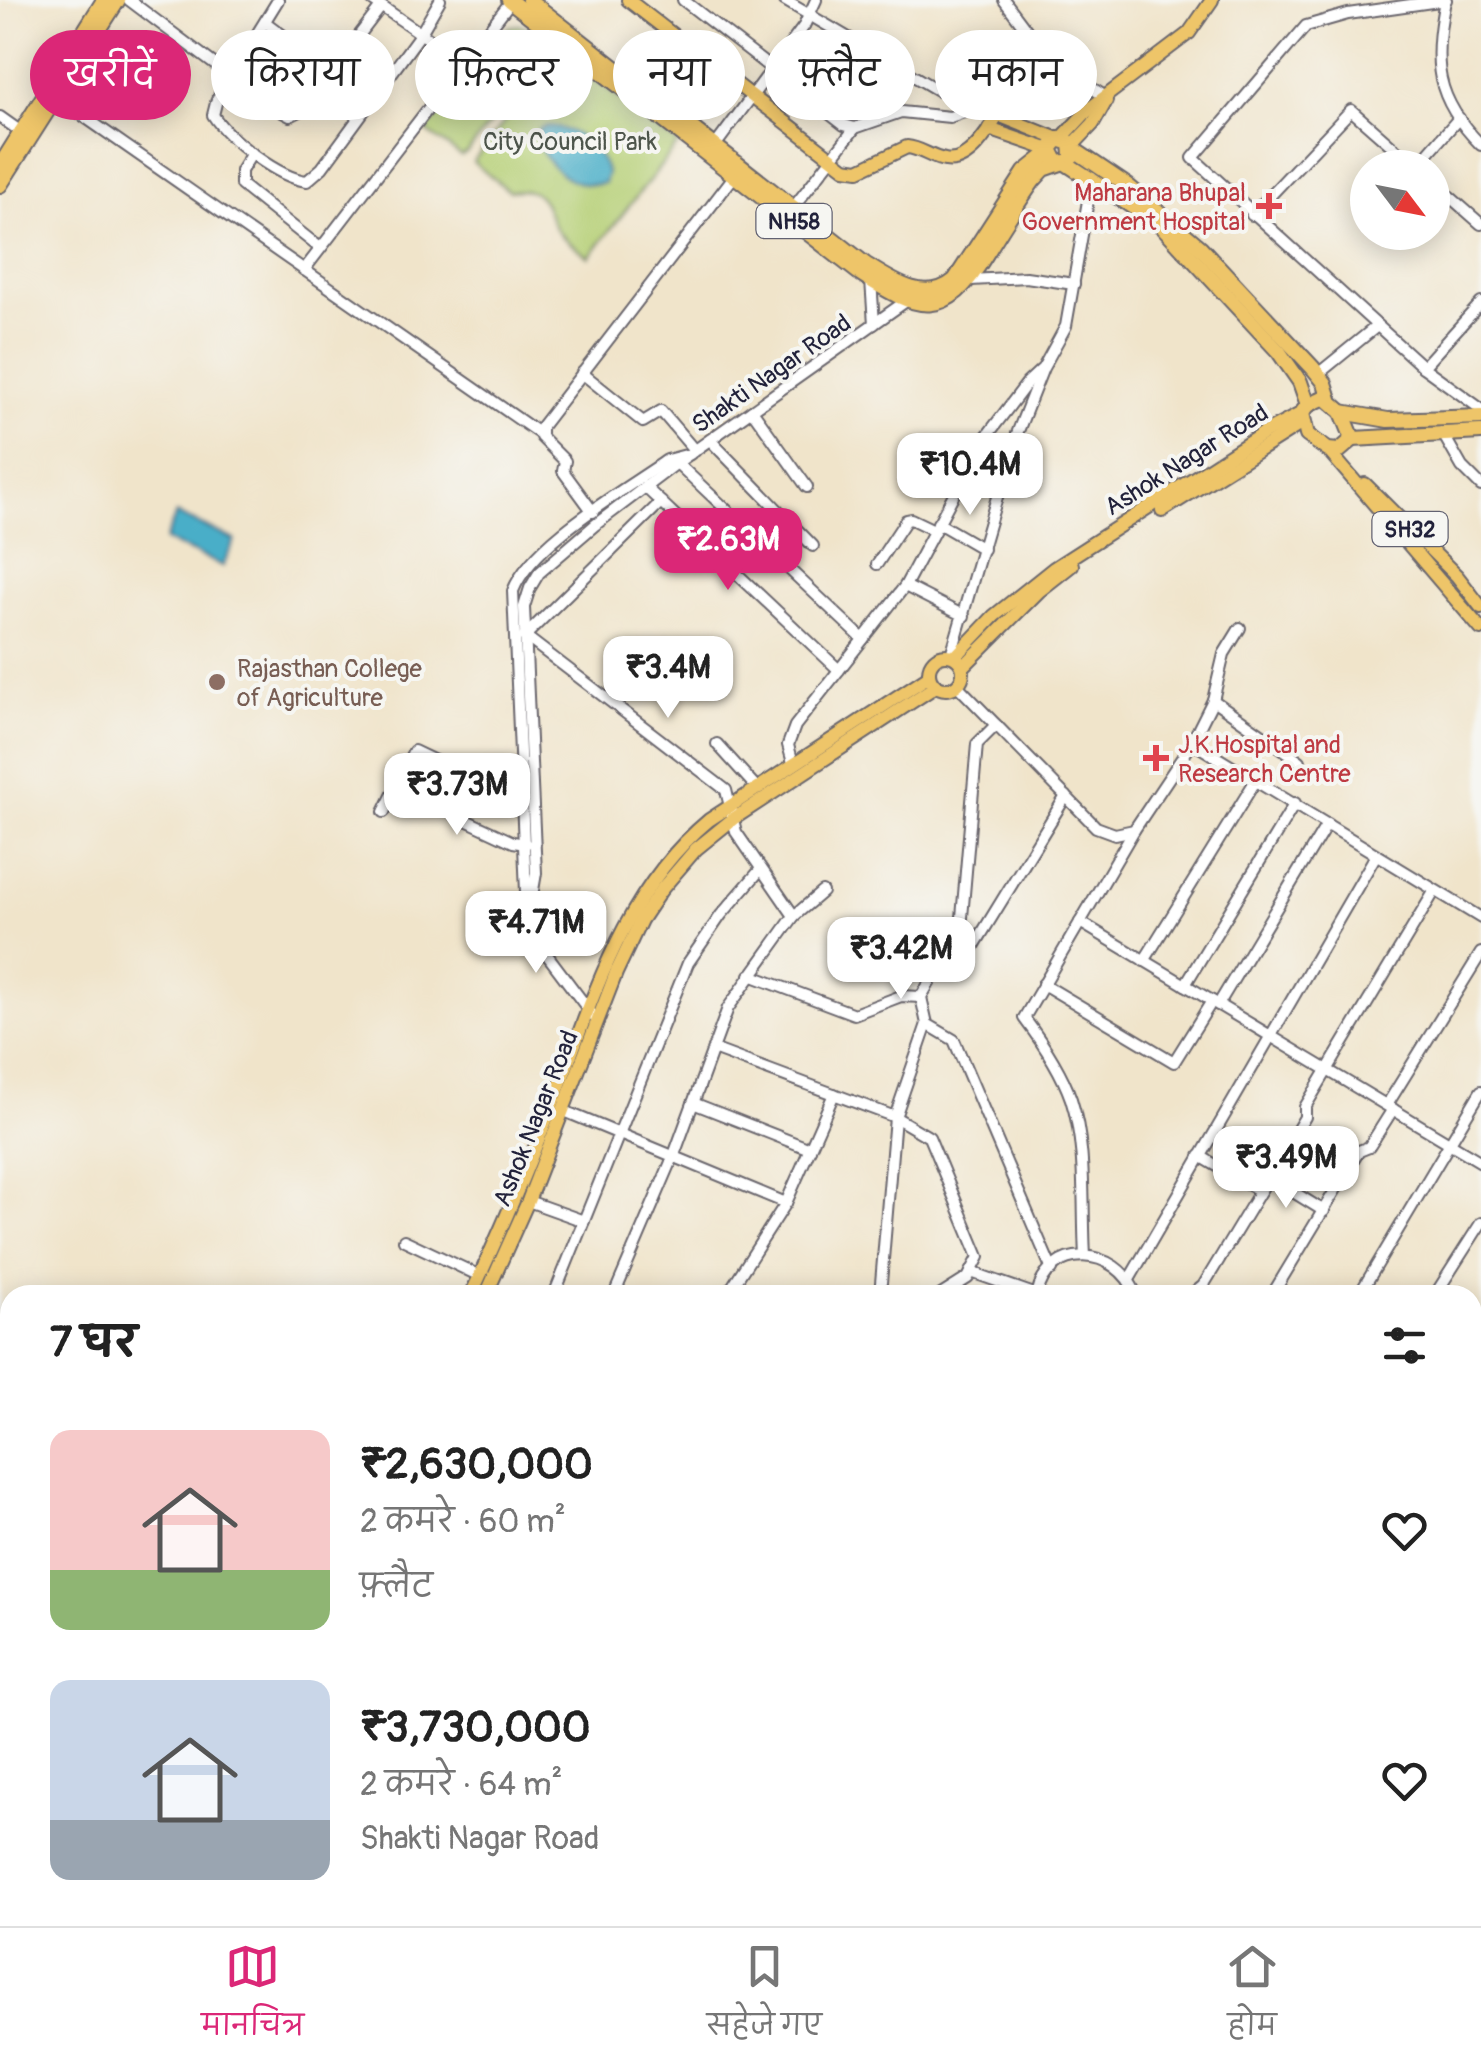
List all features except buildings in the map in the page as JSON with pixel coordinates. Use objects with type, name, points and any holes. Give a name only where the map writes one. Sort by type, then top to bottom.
[{"type":"highway","points":[[87,30],[104,0]]},
{"type":"highway","points":[[97,30],[118,0]]},
{"type":"highway","name":"NH58","points":[[529,0],[613,66]]},
{"type":"highway","name":"NH58","points":[[510,1],[871,280],[910,299]]},
{"type":"highway","points":[[0,185],[35,120]]},
{"type":"highway","name":"NH58","points":[[682,120],[887,278],[916,290],[937,291],[955,280],[1018,182],[1037,160],[1061,150]]},
{"type":"highway","points":[[0,166],[26,135]]},
{"type":"highway","points":[[1061,150],[1092,178],[1162,226],[1278,352],[1300,382],[1307,436],[1334,450],[1352,439],[1481,432]]},
{"type":"highway","points":[[910,299],[930,303],[946,300],[962,290],[1033,181],[1061,150]]},
{"type":"highway","points":[[1061,150],[1128,186],[1200,247],[1318,374],[1330,399],[1342,412],[1352,439]]},
{"type":"highway","points":[[1305,413],[1325,397],[1330,399]]},
{"type":"highway","points":[[1342,412],[1388,420],[1481,417]]},
{"type":"main road","points":[[628,0],[666,30]]},
{"type":"main road","points":[[1061,150],[1080,117],[1188,33],[1212,0]]},
{"type":"main road","points":[[745,92],[831,160],[859,170],[906,147],[952,161],[968,152],[995,120]]},
{"type":"main road","points":[[1010,120],[1061,150]]},
{"type":"main road","points":[[990,130],[1061,150]]},
{"type":"main road","points":[[932,681],[934,659],[956,660],[1072,565],[1305,413]]},
{"type":"main road","points":[[1334,450],[1481,629]]},
{"type":"main road","name":"SH32","points":[[1334,450],[1457,576],[1481,607]]},
{"type":"main road","points":[[932,681],[948,689],[957,685],[956,660]]},
{"type":"main road","points":[[732,812],[756,788],[793,763],[932,681]]},
{"type":"main road","name":"Ashok Nagar Road","points":[[490,1285],[564,1111],[592,1016],[661,890],[732,812],[932,681]]},
{"type":"main road","points":[[476,1285],[592,1016]]},
{"type":"street","points":[[128,0],[211,63]]},
{"type":"street","points":[[260,30],[278,0]]},
{"type":"street","points":[[423,30],[440,0]]},
{"type":"street","points":[[683,0],[765,64]]},
{"type":"street","points":[[784,0],[935,89]]},
{"type":"street","points":[[798,30],[816,0]]},
{"type":"street","points":[[1004,0],[1026,30]]},
{"type":"street","points":[[1481,145],[1446,102],[1436,45],[1445,0],[1348,14],[1306,26],[1193,158],[1423,368],[1481,409]]},
{"type":"street","points":[[488,30],[510,1]]},
{"type":"street","points":[[359,30],[376,4],[416,30]]},
{"type":"street","points":[[265,22],[276,30]]},
{"type":"street","points":[[217,120],[252,153],[294,180],[308,181],[322,168],[415,41]]},
{"type":"street","points":[[715,146],[765,80]]},
{"type":"street","points":[[1097,91],[1107,98]]},
{"type":"street","points":[[1252,215],[1351,110],[1397,150]]},
{"type":"street","points":[[793,208],[855,128],[901,112],[935,115]]},
{"type":"street","points":[[0,117],[26,135]]},
{"type":"street","points":[[1431,150],[1459,118]]},
{"type":"street","points":[[88,120],[540,434],[565,461],[563,470],[593,512]]},
{"type":"street","points":[[304,270],[420,120]]},
{"type":"street","points":[[837,120],[855,128]]},
{"type":"street","points":[[252,153],[240,171],[241,185],[320,248]]},
{"type":"street","points":[[540,434],[544,422],[735,175]]},
{"type":"street","points":[[956,660],[964,616],[1011,449],[1043,368],[1066,326],[1092,178]]},
{"type":"street","points":[[1450,197],[1481,224]]},
{"type":"street","points":[[970,280],[1026,277],[1074,284]]},
{"type":"street","name":"Shakti Nagar Road","points":[[871,280],[874,324]]},
{"type":"street","name":"Shakti Nagar Road","points":[[529,844],[525,600],[539,573],[676,463],[910,299]]},
{"type":"street","points":[[1423,368],[1481,303]]},
{"type":"street","points":[[1318,374],[1377,326]]},
{"type":"street","points":[[793,763],[788,745],[790,734],[905,586],[995,422],[1043,368]]},
{"type":"street","points":[[582,373],[643,422],[661,411],[693,452]]},
{"type":"street","points":[[752,410],[807,487]]},
{"type":"street","points":[[1442,432],[1462,467],[1481,486]]},
{"type":"street","points":[[710,440],[813,546]]},
{"type":"street","name":"Shakti Nagar Road","points":[[592,1016],[545,952],[532,902],[536,873],[521,802],[512,597],[520,576],[535,556],[667,460],[693,452]]},
{"type":"street","points":[[676,463],[863,640]]},
{"type":"street","points":[[645,487],[839,670]]},
{"type":"street","points":[[526,641],[661,502]]},
{"type":"street","points":[[877,564],[906,520],[911,519],[936,526],[983,549]]},
{"type":"street","points":[[905,586],[964,616]]},
{"type":"street","points":[[1084,1256],[1080,1143],[1070,1098],[1042,1042],[1024,1018],[1134,830],[1190,746],[1213,700],[1224,654],[1240,628]]},
{"type":"street","points":[[514,641],[526,641],[550,655],[726,790],[736,832],[794,916]]},
{"type":"street","points":[[957,685],[1096,827],[1115,834],[1134,830]]},
{"type":"street","points":[[1213,700],[1300,762]]},
{"type":"street","points":[[881,1285],[894,1116],[928,1024],[920,997],[962,928],[977,744],[996,725]]},
{"type":"street","points":[[717,744],[756,788]]},
{"type":"street","points":[[1190,746],[1206,749],[1481,918]]},
{"type":"street","points":[[384,812],[414,751],[521,802]]},
{"type":"street","points":[[470,778],[454,814],[529,844]]},
{"type":"street","points":[[1144,960],[1256,780]]},
{"type":"street","points":[[950,948],[970,951],[1066,796]]},
{"type":"street","points":[[1186,985],[1295,803]]},
{"type":"street","points":[[1044,984],[1174,1062],[1327,824]]},
{"type":"street","points":[[1130,1278],[1376,855]]},
{"type":"street","points":[[558,1285],[688,963],[720,915],[762,868]]},
{"type":"street","points":[[618,1285],[674,1155],[728,1008],[794,916],[822,892]]},
{"type":"street","points":[[1204,1285],[1305,1117],[1304,1107],[1434,892]]},
{"type":"street","points":[[1080,922],[1481,1162]]},
{"type":"street","points":[[1278,1285],[1359,1151],[1370,1146],[1481,953]]},
{"type":"street","points":[[750,975],[854,1014],[901,996],[920,997]]},
{"type":"street","points":[[928,1024],[954,1040],[1052,1270]]},
{"type":"street","points":[[713,1049],[894,1116],[929,1136],[979,1257],[968,1278],[957,1285]]},
{"type":"street","points":[[1365,1285],[1481,1091]]},
{"type":"street","points":[[733,1285],[786,1203],[834,1094]]},
{"type":"street","points":[[693,1103],[810,1149]]},
{"type":"street","points":[[564,1111],[786,1203]]},
{"type":"street","points":[[1200,1156],[1260,1191]]},
{"type":"street","points":[[1269,1177],[1324,1211]]},
{"type":"street","points":[[528,1201],[584,1221]]},
{"type":"street","points":[[1441,1285],[1481,1223]]},
{"type":"street","points":[[404,1240],[480,1276]]},
{"type":"street","points":[[1043,1285],[1063,1261],[1084,1256],[1103,1258],[1117,1265],[1132,1285]]},
{"type":"street","points":[[971,1272],[1008,1285]]},
{"type":"green space","points":[[520,25],[532,30],[507,30]]},
{"type":"green space","name":"City Council Park","points":[[593,77],[613,93],[613,120],[647,120],[678,144],[589,257],[559,233],[537,195],[509,191],[473,162],[506,120],[593,120]]},
{"type":"green space","points":[[435,120],[492,120],[461,156],[426,131]]},
{"type":"water","points":[[548,126],[577,135],[592,147],[607,173],[604,183],[593,185],[572,180],[554,168],[537,140],[539,129]]},
{"type":"water","points":[[176,514],[235,540],[223,566],[165,540]]},
{"type":"place","name":"Maharana Bhupal Government Hospital","points":[[1269,206]]},
{"type":"place","name":"Rajasthan College of Agriculture","points":[[217,682]]},
{"type":"place","name":"J.K.Hospital and Research Centre","points":[[1156,758]]}]
